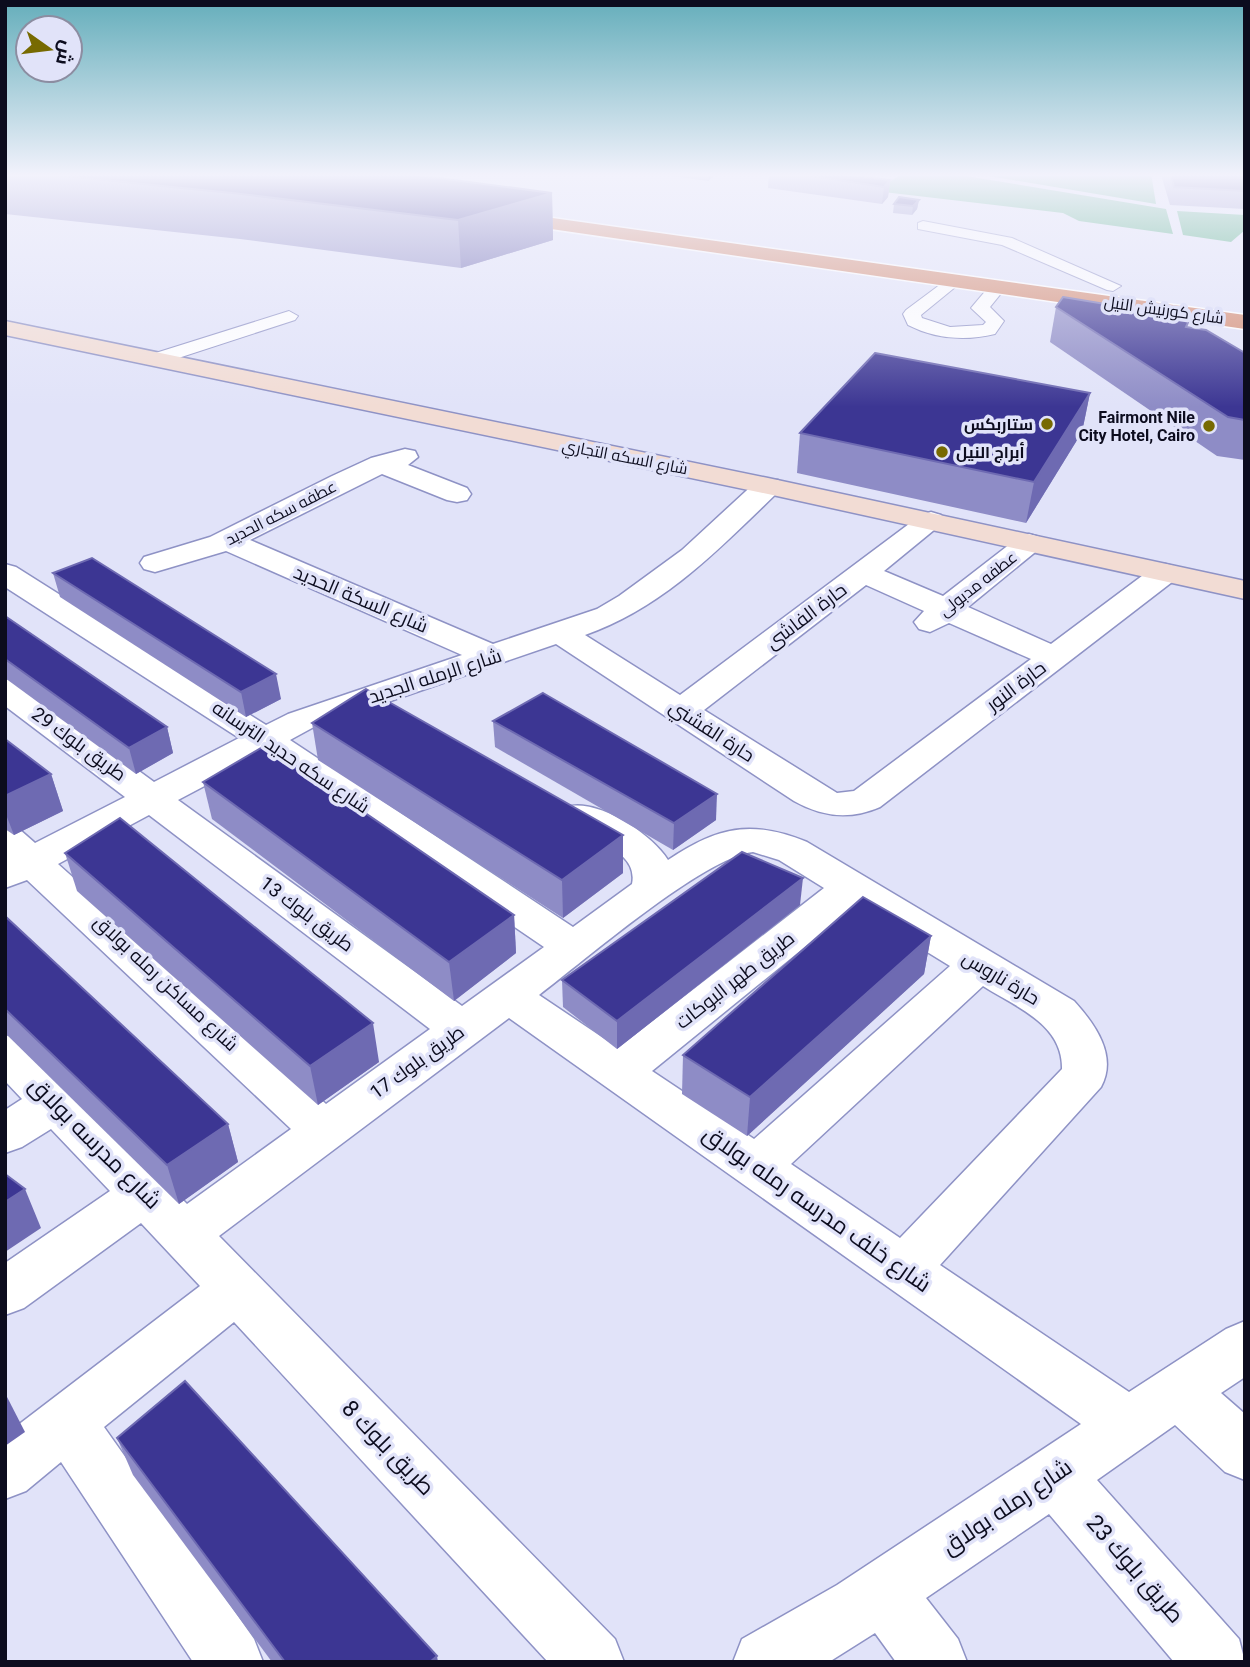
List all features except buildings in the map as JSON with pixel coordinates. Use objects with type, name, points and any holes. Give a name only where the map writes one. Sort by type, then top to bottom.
[{"type":"highway","name":"شارع كورنيش النيل","points":[[769,251],[1245,322]]},
{"type":"highway","name":"شارع كورنيش النيل","points":[[832,251],[1245,305]]},
{"type":"street","name":"شارع السكه التجاري","points":[[5,328],[768,486],[1245,590]]},
{"type":"street","name":"عطفه سكه الحديد","points":[[155,563],[194,555],[227,541],[359,472],[393,461],[457,494]]},
{"type":"street","name":"شارع الرمله الجديد","points":[[14,858],[153,798],[264,738],[313,716],[562,634],[608,616],[647,595],[677,572],[768,486]]},
{"type":"street","name":"حارة الفاشى","points":[[681,711],[931,521]]},
{"type":"street","name":"شارع السكة الحديد","points":[[227,541],[494,657]]},
{"type":"street","name":"عطفه مدبولى","points":[[936,617],[1029,543]]},
{"type":"street","points":[[863,573],[936,617],[1054,657]]},
{"type":"street","name":"حارة النور","points":[[867,799],[1165,573]]},
{"type":"street","name":"شارع سكه حديد الترسانه","points":[[14,586],[264,738],[573,947]]},
{"type":"street","name":"حارة الفشني","points":[[562,634],[817,799],[843,806],[867,799]]},
{"type":"street","name":"طريق بلوك 29","points":[[5,689],[153,798]]},
{"type":"street","points":[[377,695],[412,716]]},
{"type":"street","name":"طريق بلوك 13","points":[[153,798],[461,1030]]},
{"type":"street","points":[[550,798],[643,853],[654,866],[656,877],[650,890]]},
{"type":"street","name":"حارة ناروس","points":[[650,890],[727,841],[750,837],[774,841],[1058,1013],[1075,1030],[1086,1054],[1085,1075],[904,1269]]},
{"type":"street","name":"شارع مساكن رمله بولاق","points":[[14,858],[324,1130]]},
{"type":"street","name":"طريق طهر البوكات","points":[[620,1071],[851,888]]},
{"type":"street","name":"طريق بلوك 17","points":[[184,1234],[650,890]]},
{"type":"street","points":[[756,1167],[979,964]]},
{"type":"street","name":"شارع خلف مدرسه رمله بولاق","points":[[508,995],[1126,1423]]},
{"type":"street","name":"شارع مدرسه بولاق","points":[[5,1052],[184,1234]]},
{"type":"street","points":[[5,1133],[55,1102]]},
{"type":"street","points":[[5,1292],[145,1193]]},
{"type":"street","name":"طريق بلوك 8","points":[[184,1234],[592,1662]]},
{"type":"street","points":[[5,1471],[236,1289]]},
{"type":"street","name":"شارع رمله بولاق","points":[[765,1662],[882,1591],[1054,1476],[1126,1423],[1245,1346]]},
{"type":"street","points":[[1177,1391],[1245,1452]]},
{"type":"street","points":[[67,1422],[231,1662]]},
{"type":"street","name":"طريق بلوك 23","points":[[1054,1476],[1216,1662]]},
{"type":"street","points":[[882,1591],[935,1662]]},
{"type":"lane","points":[[1029,251],[1113,286]]},
{"type":"lane","points":[[953,279],[912,314],[914,321],[924,327],[954,333],[989,330],[995,321],[981,308],[999,286]]},
{"type":"lane","points":[[153,360],[289,316]]},
{"type":"place","name":"ستاربكس","points":[[1047,424]]},
{"type":"place","name":"Fairmont Nile City Hotel, Cairo","points":[[1209,426]]},
{"type":"place","name":"أبراج النيل","points":[[942,452]]}]
